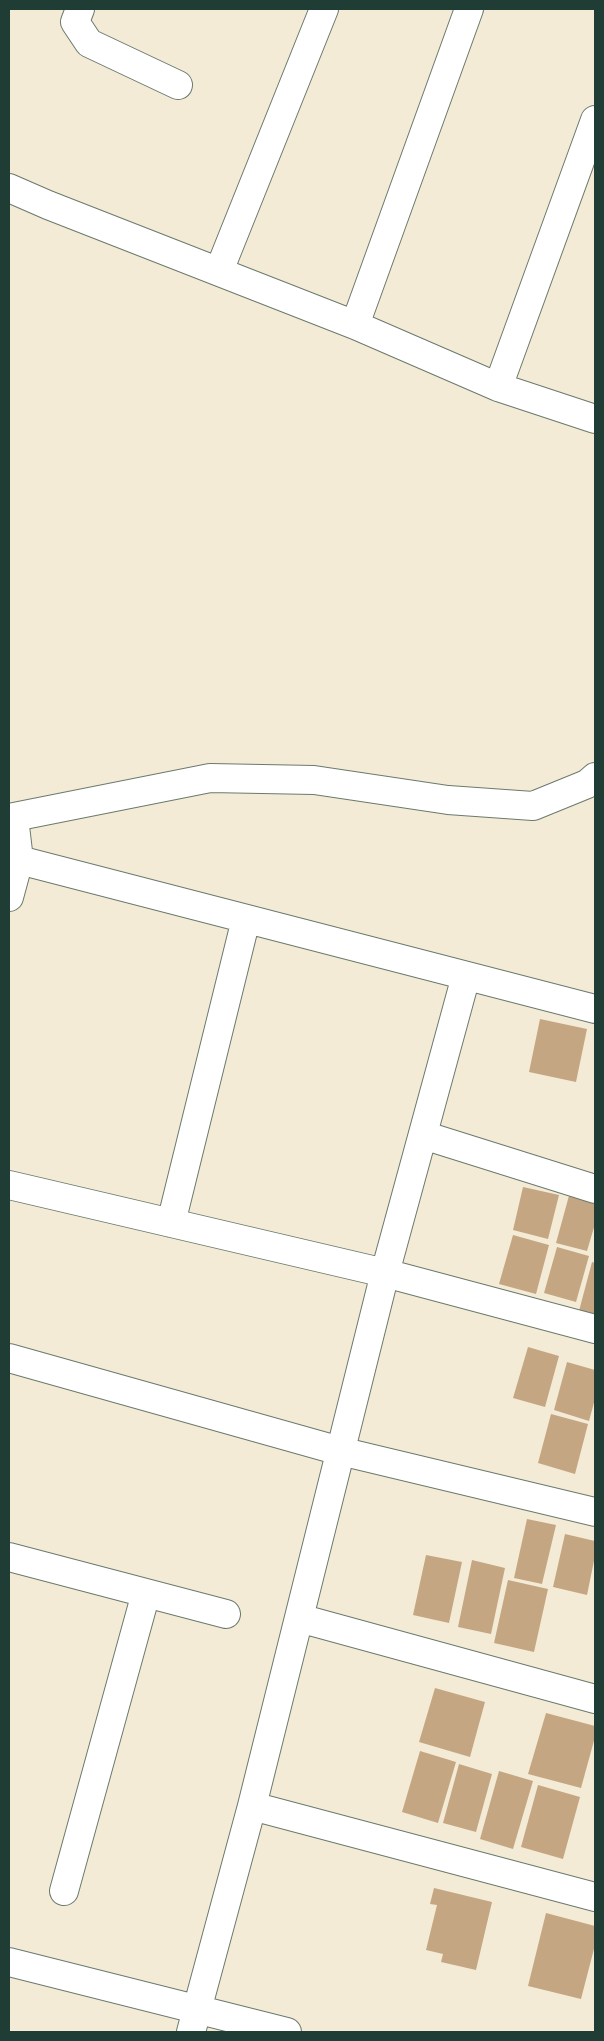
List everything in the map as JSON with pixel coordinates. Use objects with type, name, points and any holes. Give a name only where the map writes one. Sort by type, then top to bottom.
[{"type":"street","points":[[80,9],[75,22],[89,43],[178,86]]},
{"type":"street","points":[[219,271],[324,9]]},
{"type":"street","points":[[355,325],[468,9]]},
{"type":"street","points":[[498,386],[595,120]]},
{"type":"street","points":[[9,188],[355,325],[498,386],[595,420]]},
{"type":"street","points":[[9,897],[19,860],[11,818],[210,778],[314,780],[448,800],[533,806],[587,784],[595,777]]},
{"type":"street","points":[[19,860],[595,1009]]},
{"type":"street","points":[[171,1223],[246,919]]},
{"type":"street","points":[[194,2021],[252,1806],[385,1273],[466,976]]},
{"type":"street","points":[[422,1135],[595,1189]]},
{"type":"street","points":[[9,1185],[385,1273],[595,1329]]},
{"type":"street","points":[[9,1358],[340,1451],[595,1512]]},
{"type":"street","points":[[9,1557],[226,1614]]},
{"type":"street","points":[[64,1891],[146,1593]]},
{"type":"street","points":[[299,1618],[595,1699]]},
{"type":"street","points":[[252,1806],[595,1898]]},
{"type":"street","points":[[9,1962],[194,2021],[287,2032]]},
{"type":"building","points":[[540,1019],[587,1029],[576,1082],[529,1072]]},
{"type":"building","points":[[523,1187],[559,1195],[548,1239],[513,1230]]},
{"type":"building","points":[[570,1192],[595,1199],[595,1224],[587,1251],[556,1243]]},
{"type":"building","points":[[513,1235],[549,1245],[536,1294],[499,1284]]},
{"type":"building","points":[[557,1247],[589,1256],[576,1302],[544,1293]]},
{"type":"building","points":[[592,1262],[595,1263],[595,1315],[579,1311]]},
{"type":"building","points":[[528,1347],[559,1356],[545,1407],[513,1398]]},
{"type":"building","points":[[567,1362],[595,1370],[595,1399],[589,1421],[554,1410]]},
{"type":"building","points":[[551,1414],[588,1424],[575,1474],[538,1463]]},
{"type":"building","points":[[527,1519],[556,1525],[542,1584],[514,1578]]},
{"type":"building","points":[[565,1534],[595,1541],[595,1556],[587,1595],[553,1587]]},
{"type":"building","points":[[426,1555],[462,1562],[449,1623],[413,1615]]},
{"type":"building","points":[[472,1560],[505,1568],[491,1634],[458,1627]]},
{"type":"building","points":[[508,1580],[548,1589],[534,1652],[494,1643]]},
{"type":"building","points":[[435,1688],[485,1702],[470,1757],[419,1742]]},
{"type":"building","points":[[546,1713],[595,1726],[595,1737],[581,1788],[528,1774]]},
{"type":"building","points":[[420,1751],[456,1762],[438,1823],[402,1812]]},
{"type":"building","points":[[459,1764],[492,1774],[476,1832],[443,1823]]},
{"type":"building","points":[[499,1771],[533,1781],[513,1849],[480,1839]]},
{"type":"building","points":[[538,1785],[580,1797],[563,1859],[521,1847]]},
{"type":"building","points":[[434,1888],[492,1902],[476,1970],[441,1962],[443,1954],[426,1950],[437,1905],[430,1904]]},
{"type":"building","points":[[546,1913],[595,1926],[595,1945],[581,1999],[528,1986]]}]
